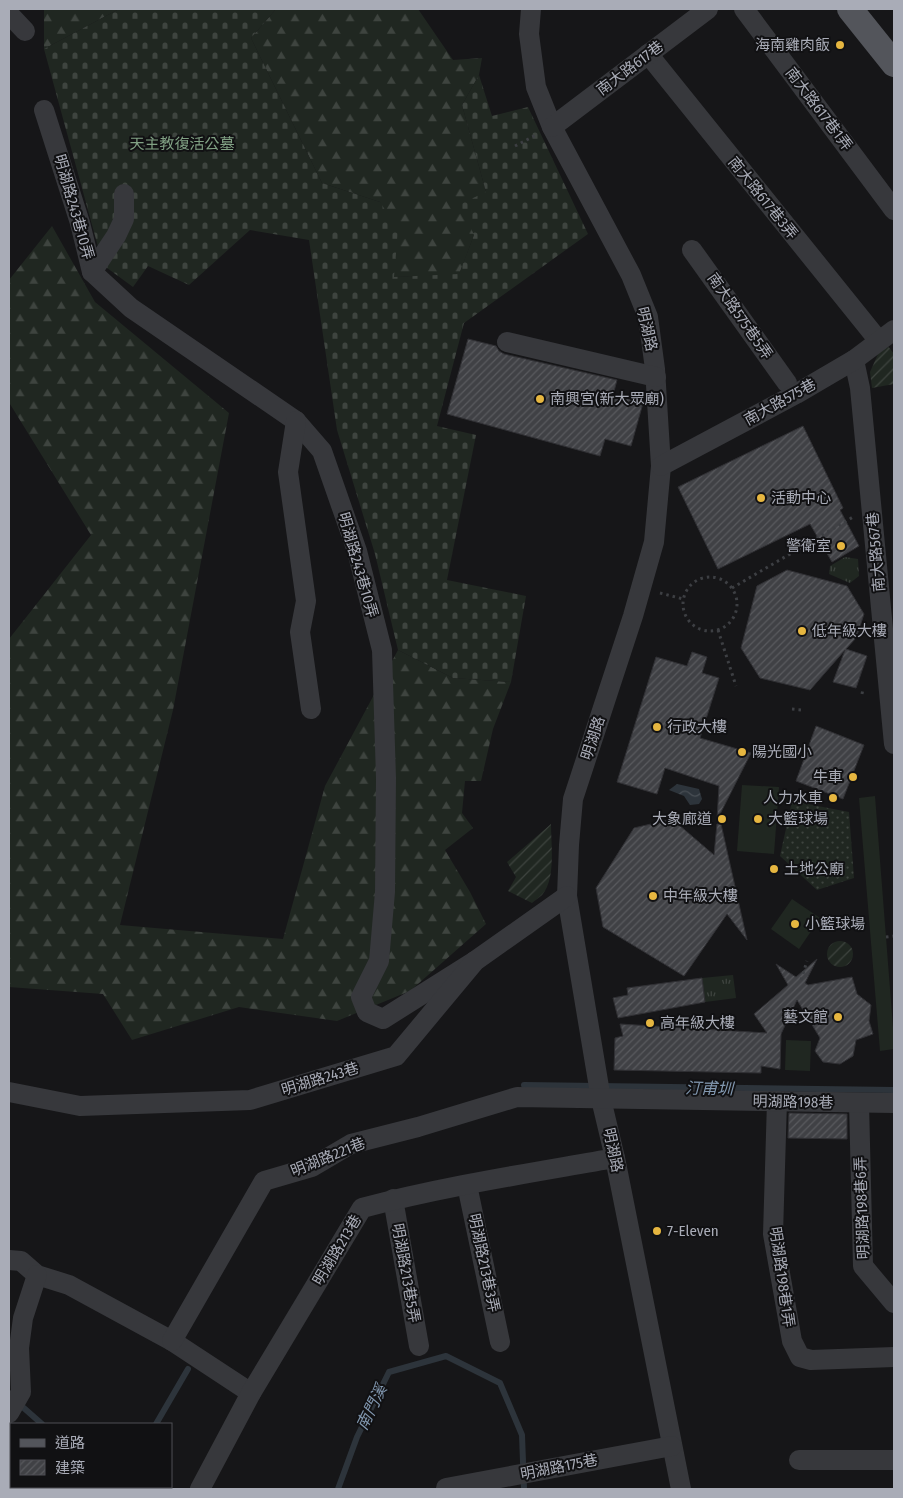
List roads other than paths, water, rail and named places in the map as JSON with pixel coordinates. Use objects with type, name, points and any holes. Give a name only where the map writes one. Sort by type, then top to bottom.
[{"type":"main road","points":[[851,9],[894,64]]},
{"type":"street","name":"明湖路","points":[[531,9],[529,34],[536,87],[552,127],[631,275],[648,317],[656,378],[661,466],[654,542],[633,616],[573,799],[567,896],[601,1099],[615,1158],[682,1489]]},
{"type":"street","name":"南大路617巷","points":[[552,127],[708,9]]},
{"type":"street","name":"南大路617巷1弄","points":[[744,9],[894,210]]},
{"type":"street","points":[[9,14],[25,32]]},
{"type":"street","name":"南大路617巷3弄","points":[[648,54],[886,336]]},
{"type":"street","name":"明湖路243巷10弄","points":[[44,110],[80,223],[92,272],[131,308],[296,421],[322,451],[357,551],[382,650],[386,778],[385,892],[379,961],[361,997],[367,1012],[384,1019],[475,961]]},
{"type":"street","points":[[92,272],[116,236],[124,219],[124,194]]},
{"type":"street","name":"南大路575巷5弄","points":[[692,250],[787,383]]},
{"type":"street","name":"南大路575巷","points":[[661,466],[796,394],[854,360],[886,336]]},
{"type":"street","points":[[507,342],[656,378]]},
{"type":"street","name":"南大路567巷","points":[[854,360],[860,388],[894,744]]},
{"type":"street","points":[[296,421],[288,472],[306,601],[300,632],[311,709]]},
{"type":"street","name":"明湖路243巷","points":[[9,1092],[80,1106],[250,1100],[396,1056],[475,961],[567,896]]},
{"type":"street","name":"明湖路221巷","points":[[172,1340],[264,1181],[312,1167],[351,1144],[418,1127],[517,1097],[601,1099]]},
{"type":"street","name":"明湖路198巷","points":[[601,1099],[894,1103]]},
{"type":"street","name":"明湖路198巷1弄","points":[[777,1101],[773,1234],[792,1341],[800,1357],[811,1360],[894,1357]]},
{"type":"street","name":"明湖路198巷6弄","points":[[859,1103],[862,1266],[894,1303]]},
{"type":"street","name":"明湖路213巷","points":[[200,1489],[251,1393],[362,1208],[393,1199],[467,1184],[615,1158]]},
{"type":"street","name":"明湖路213巷3弄","points":[[467,1184],[500,1342]]},
{"type":"street","name":"明湖路213巷5弄","points":[[393,1199],[419,1346]]},
{"type":"street","points":[[9,1260],[21,1261],[36,1275],[69,1285],[172,1340],[251,1393]]},
{"type":"street","points":[[9,1413],[21,1392],[19,1348],[23,1318],[36,1275]]},
{"type":"street","name":"明湖路175巷","points":[[446,1489],[672,1446]]},
{"type":"street","points":[[799,1460],[894,1460]]},
{"type":"water","points":[[677,784],[699,789],[702,799],[699,804],[690,805],[684,796],[669,790]]},
{"type":"waterway","name":"汀甫圳","points":[[524,1085],[894,1090]]},
{"type":"waterway","name":"南門溪","points":[[338,1489],[357,1437],[389,1372],[446,1356],[500,1383],[522,1435],[524,1489]]},
{"type":"waterway","name":"汀甫圳","points":[[157,1423],[188,1369]]},
{"type":"waterway","name":"南門溪","points":[[17,1402],[41,1423]]},
{"type":"place","name":"海南雞肉飯","points":[[840,45]]},
{"type":"place","name":"南興宮(新大眾廟)","points":[[540,399]]},
{"type":"place","name":"活動中心","points":[[761,498]]},
{"type":"place","name":"警衛室","points":[[841,546]]},
{"type":"place","name":"低年級大樓","points":[[802,631]]},
{"type":"place","name":"行政大樓","points":[[657,727]]},
{"type":"place","name":"陽光國小","points":[[742,752]]},
{"type":"place","name":"牛車","points":[[853,777]]},
{"type":"place","name":"人力水車","points":[[833,798]]},
{"type":"place","name":"大象廊道","points":[[722,819]]},
{"type":"place","name":"大籃球場","points":[[758,819]]},
{"type":"place","name":"土地公廟","points":[[774,869]]},
{"type":"place","name":"中年級大樓","points":[[653,896]]},
{"type":"place","name":"小籃球場","points":[[795,924]]},
{"type":"place","name":"藝文館","points":[[838,1017]]},
{"type":"place","name":"高年級大樓","points":[[650,1023]]},
{"type":"place","name":"7-Eleven","points":[[657,1231]]},
{"type":"park label","name":"天主教復活公墓","points":[[182,144]]}]
